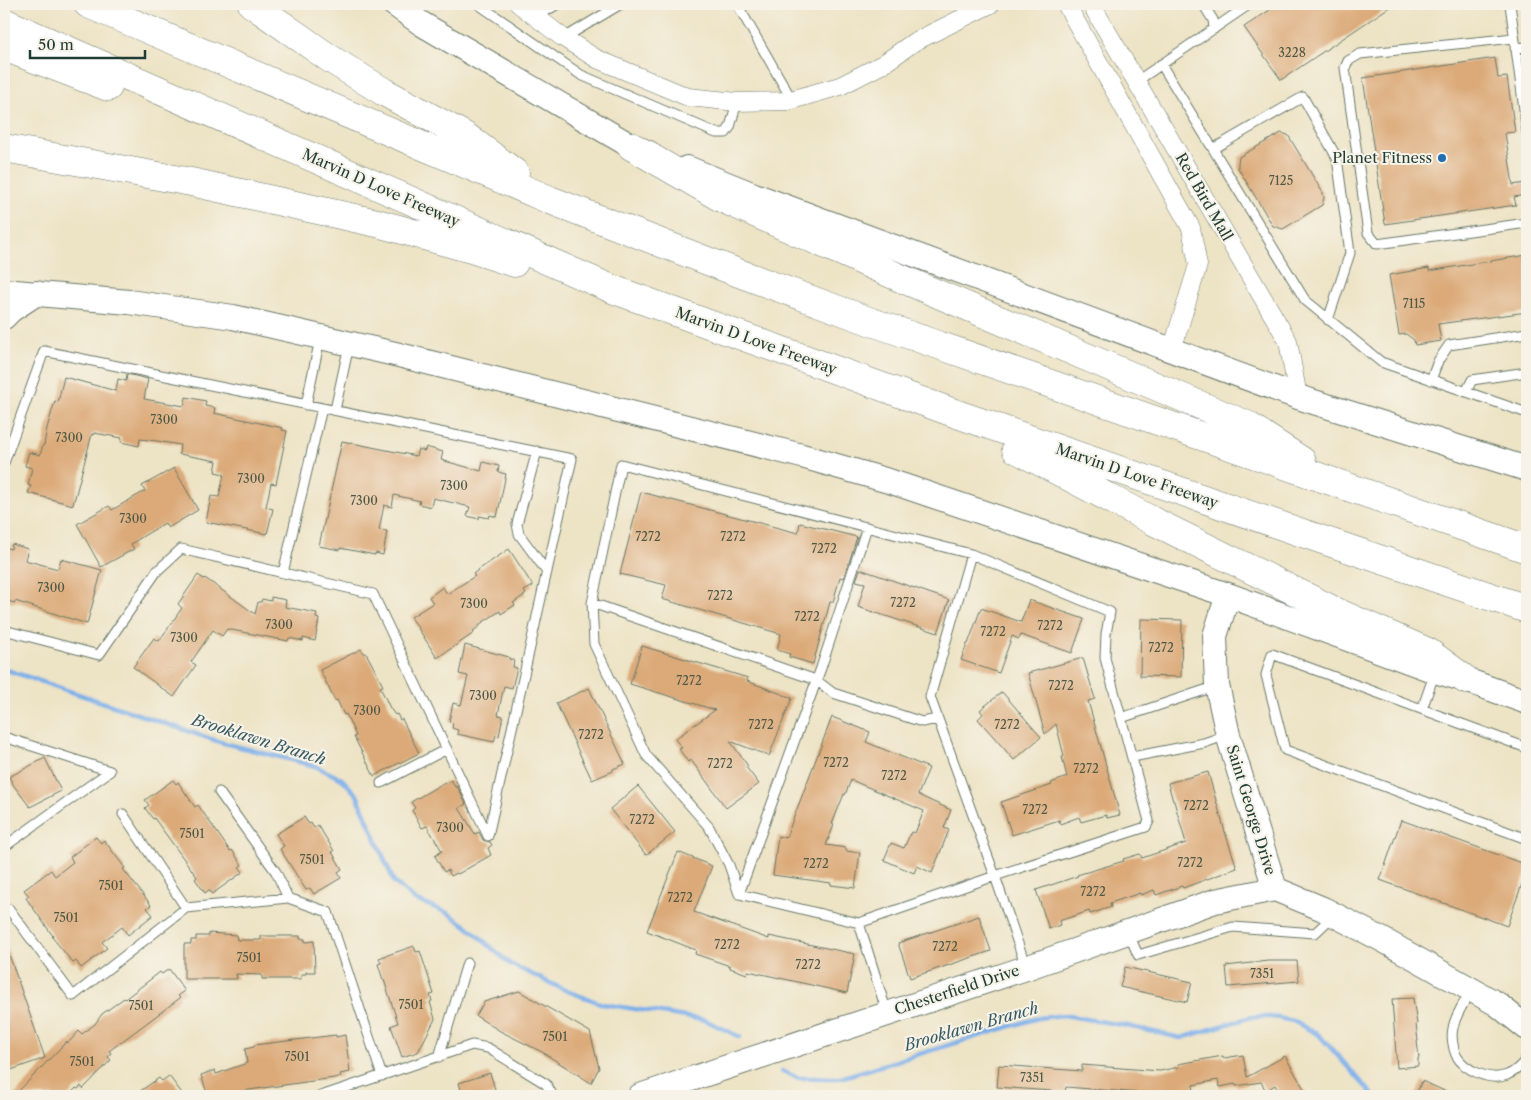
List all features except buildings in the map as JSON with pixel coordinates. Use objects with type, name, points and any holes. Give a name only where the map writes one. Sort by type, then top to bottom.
[{"type":"highway","points":[[88,4],[550,200],[736,272],[869,321],[1527,549]]},
{"type":"highway","points":[[252,4],[329,58],[384,92],[465,136],[550,200]]},
{"type":"highway","name":"Marvin D Love Freeway","points":[[4,22],[612,289],[957,414],[1527,609]]},
{"type":"highway","points":[[4,47],[127,95],[232,123]]},
{"type":"highway","points":[[631,146],[721,198],[898,277],[1247,425],[1337,484]]},
{"type":"highway","points":[[4,148],[190,182],[377,223],[471,249],[586,288],[612,289]]},
{"type":"highway","points":[[957,414],[1000,442],[1152,520],[1339,613],[1428,652],[1466,680]]},
{"type":"main road","points":[[394,4],[422,24],[631,146],[754,195],[1298,397],[1527,469]]},
{"type":"main road","points":[[4,291],[129,302],[233,317],[802,456],[892,482],[1228,594],[1435,671],[1527,702]]},
{"type":"main road","points":[[4,317],[11,310],[37,293]]},
{"type":"main road","name":"Saint George Drive","points":[[1228,594],[1215,636],[1217,686],[1228,735],[1275,889],[1334,915],[1383,940],[1497,1004],[1527,1028]]},
{"type":"main road","name":"Chesterfield Drive","points":[[649,1095],[1026,968],[1215,901],[1275,889]]},
{"type":"street","points":[[520,4],[564,38],[597,59],[688,98],[737,102],[792,100],[840,86],[883,64],[914,42],[990,4]]},
{"type":"street","name":"Red Bird Mall","points":[[1066,4],[1191,228],[1198,265],[1172,350]]},
{"type":"street","name":"Red Bird Mall","points":[[1091,4],[1288,341],[1298,397]]},
{"type":"lane","points":[[478,4],[581,75],[716,133],[726,133],[730,127],[737,102]]},
{"type":"lane","points":[[536,17],[558,4]]},
{"type":"lane","points":[[564,38],[621,4]]},
{"type":"lane","points":[[737,4],[792,100]]},
{"type":"lane","points":[[1203,4],[1213,20],[1214,29]]},
{"type":"lane","points":[[1137,81],[1250,4]]},
{"type":"lane","points":[[1510,4],[1527,132]]},
{"type":"lane","points":[[1514,38],[1360,54],[1348,61],[1345,68],[1368,233],[1377,244],[1527,223]]},
{"type":"lane","points":[[1515,48],[1527,47]]},
{"type":"lane","points":[[1161,64],[1304,300],[1381,362],[1527,413]]},
{"type":"lane","points":[[1213,149],[1303,97],[1337,158],[1350,253],[1328,320]]},
{"type":"lane","points":[[1431,380],[1438,361],[1449,345],[1527,333]]},
{"type":"lane","points":[[306,405],[321,337]]},
{"type":"lane","points":[[335,410],[349,344]]},
{"type":"lane","points":[[4,463],[44,351],[572,459],[488,836],[373,594],[181,549],[157,572],[99,655],[4,630]]},
{"type":"lane","points":[[1466,392],[1472,380],[1527,372]]},
{"type":"lane","points":[[283,573],[322,408]]},
{"type":"lane","points":[[537,451],[517,524],[520,534],[547,572]]},
{"type":"lane","points":[[621,464],[971,554],[1110,612],[1106,634],[1105,658],[1149,821],[1146,827],[859,922],[739,894],[728,865],[709,827],[646,756],[594,644],[592,603],[621,464]]},
{"type":"lane","points":[[739,894],[816,680],[867,527]]},
{"type":"lane","points":[[971,554],[930,697],[1026,968]]},
{"type":"lane","points":[[592,603],[816,680],[832,693],[922,722],[938,719]]},
{"type":"lane","points":[[1527,748],[1272,654],[1266,675],[1285,750],[1527,839]]},
{"type":"lane","points":[[1422,710],[1429,684],[1435,671]]},
{"type":"lane","points":[[1121,718],[1217,686]]},
{"type":"lane","points":[[1132,757],[1204,743],[1228,735]]},
{"type":"lane","points":[[4,737],[110,771],[4,847]]},
{"type":"lane","points":[[381,784],[447,749]]},
{"type":"lane","points":[[219,792],[276,872],[288,898]]},
{"type":"lane","points":[[123,814],[186,908]]},
{"type":"lane","points":[[4,912],[9,909],[73,996],[186,908],[288,898],[328,912],[382,1076]]},
{"type":"lane","points":[[1128,931],[1138,955],[1233,927],[1315,933],[1334,915]]},
{"type":"lane","points":[[859,922],[887,1014]]},
{"type":"lane","points":[[439,1056],[467,963]]},
{"type":"lane","points":[[1471,989],[1452,1029],[1457,1056],[1467,1067],[1482,1075],[1494,1077],[1506,1076],[1520,1067],[1527,1058]]},
{"type":"lane","points":[[321,1096],[472,1045],[488,1048],[546,1084],[553,1096]]},
{"type":"waterway","name":"Brooklawn Branch","points":[[4,669],[220,742],[315,766],[342,779],[357,795],[394,882],[415,900],[448,913],[468,927],[510,964],[567,991],[603,1004],[705,1020],[740,1037]]},
{"type":"waterway","name":"Brooklawn Branch","points":[[782,1071],[799,1078],[840,1078],[1038,1018],[1064,1015],[1181,1038],[1251,1017],[1273,1017],[1293,1021],[1319,1035],[1374,1096]]},
{"type":"place","name":"Planet Fitness","points":[[1442,158]]}]
